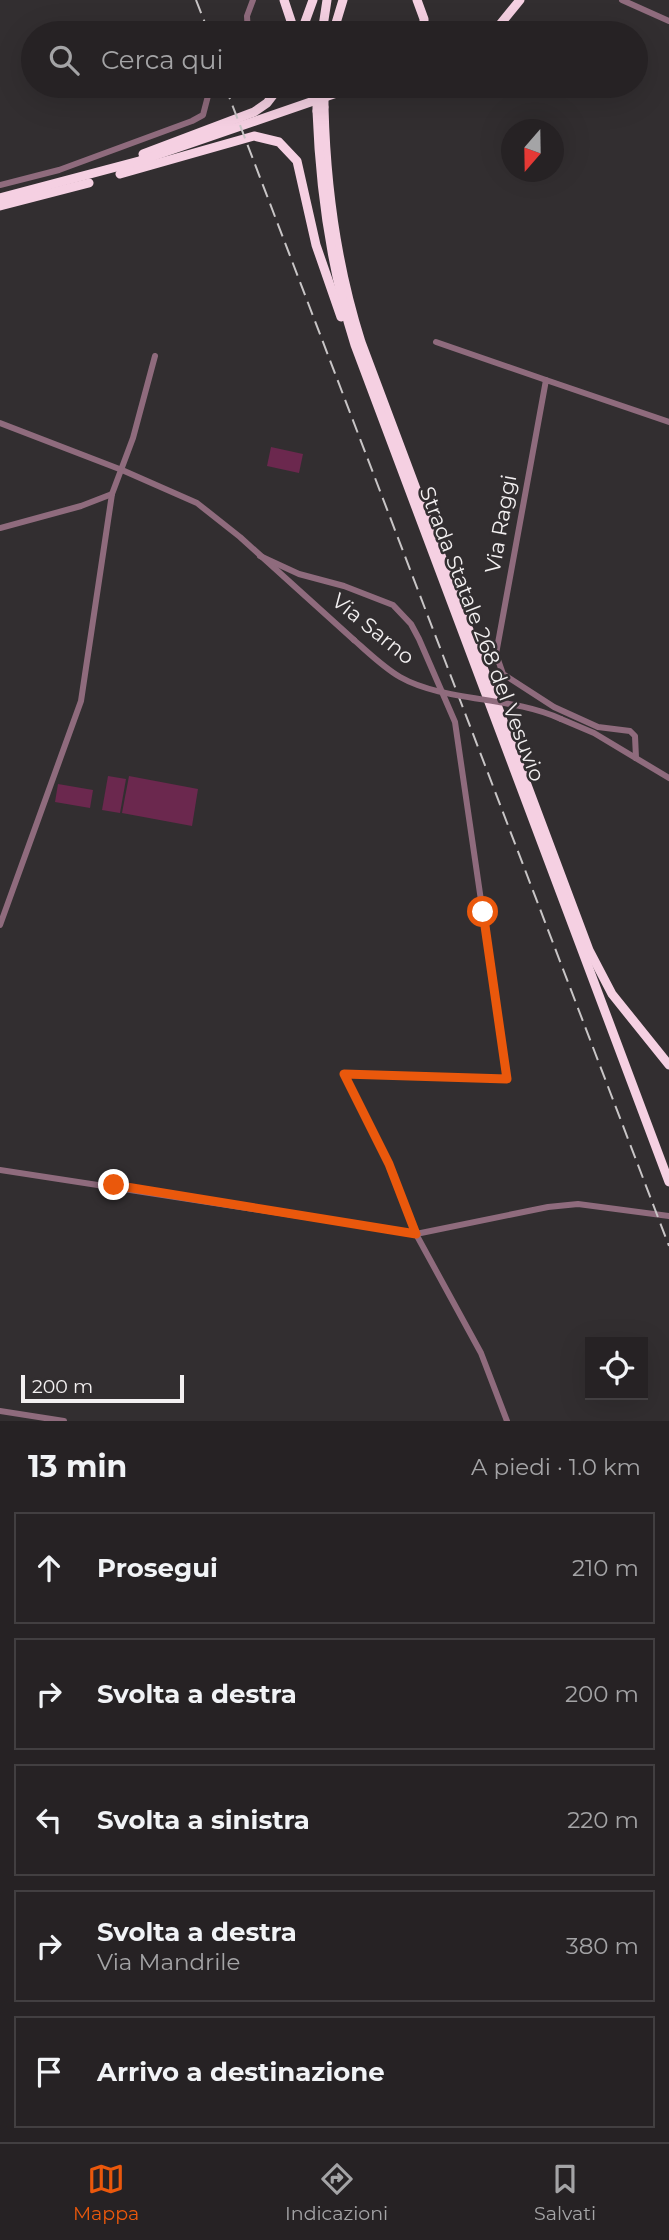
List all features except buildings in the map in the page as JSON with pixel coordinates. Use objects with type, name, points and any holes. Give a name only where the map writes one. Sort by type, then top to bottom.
[{"type":"highway","points":[[284,0],[291,21]]},
{"type":"highway","points":[[305,21],[313,0]]},
{"type":"highway","points":[[324,21],[327,0]]},
{"type":"highway","points":[[332,21],[334,0]]},
{"type":"highway","points":[[335,21],[342,0]]},
{"type":"highway","points":[[417,0],[424,21]]},
{"type":"highway","points":[[503,21],[520,0]]},
{"type":"highway","points":[[52,185],[254,112],[271,98]]},
{"type":"highway","name":"Strada Statale 268 del Vesuvio","points":[[321,98],[323,195],[346,318],[669,1182]]},
{"type":"highway","points":[[120,174],[324,98]]},
{"type":"highway","name":"Strada Statale 268 del Vesuvio","points":[[320,109],[337,237],[348,298],[361,342],[589,950],[612,993],[669,1065]]},
{"type":"highway","points":[[0,198],[235,130]]},
{"type":"highway","points":[[0,205],[254,135],[271,138],[286,146],[297,161],[320,260],[358,367],[375,401]]},
{"type":"street","points":[[247,21],[253,0]]},
{"type":"street","points":[[622,0],[669,21]]},
{"type":"street","points":[[0,185],[59,170],[192,121],[203,115],[207,98]]},
{"type":"street","points":[[436,342],[669,422]]},
{"type":"street","points":[[0,925],[81,701],[112,494],[155,356]]},
{"type":"street","name":"Via Raggi","points":[[546,380],[496,654],[503,674],[554,707],[598,727],[630,731],[637,746],[636,758]]},
{"type":"street","name":"Via Sarno","points":[[0,423],[197,503],[401,678],[447,691],[523,704],[594,733],[669,778]]},
{"type":"street","points":[[0,528],[112,494]]},
{"type":"street","points":[[260,556],[299,574],[344,586],[393,605],[411,624],[419,639],[455,722],[507,1079],[344,1074],[389,1164],[416,1234],[481,1353],[508,1421]]},
{"type":"street","points":[[0,1170],[416,1234],[548,1207],[578,1204],[669,1216]]},
{"type":"street","points":[[0,1411],[64,1421]]},
{"type":"shaded area","points":[[271,447],[303,454],[299,473],[267,466]]},
{"type":"shaded area","points":[[108,776],[126,779],[120,813],[102,810]]},
{"type":"shaded area","points":[[129,776],[198,789],[192,826],[122,813]]},
{"type":"shaded area","points":[[58,784],[93,790],[90,808],[55,802]]},
{"type":"railway","points":[[196,0],[204,21]]},
{"type":"railway","points":[[230,98],[669,1246]]},
{"type":"route","points":[[114,1185],[416,1234],[389,1164],[344,1074],[507,1079],[483,912]]}]
